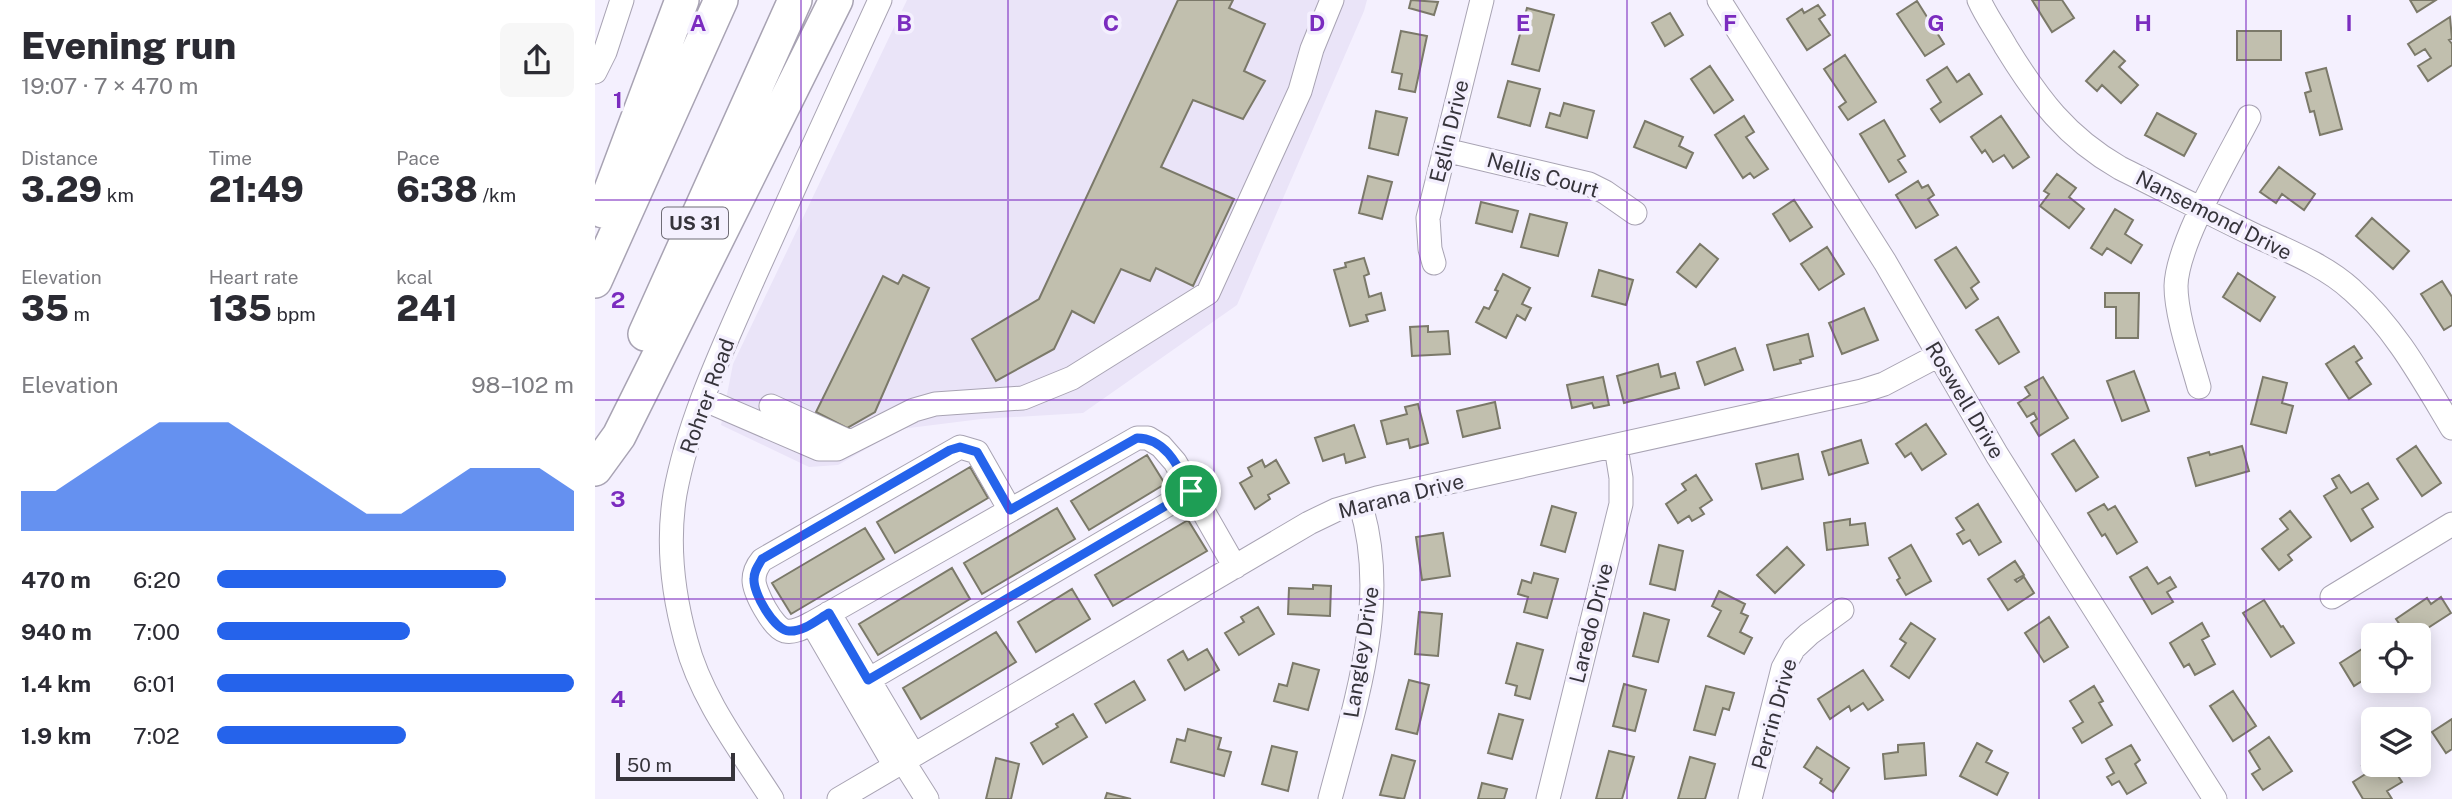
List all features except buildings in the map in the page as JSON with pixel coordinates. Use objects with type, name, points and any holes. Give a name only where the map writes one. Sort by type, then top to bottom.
[{"type":"highway","points":[[595,231],[682,0]]},
{"type":"highway","name":"US 31","points":[[595,281],[721,0]]},
{"type":"highway","name":"US 31","points":[[595,445],[795,0]]},
{"type":"highway","points":[[595,469],[619,436],[836,0]]},
{"type":"street","points":[[595,72],[605,52],[622,0]]},
{"type":"street","name":"Rohrer Road","points":[[772,799],[694,669],[680,620],[674,582],[671,547],[675,495],[703,399],[749,289],[880,0]]},
{"type":"street","points":[[703,399],[819,449],[837,449],[914,410],[935,404],[1023,398],[1072,378],[1208,293],[1300,91],[1312,49],[1332,0]]},
{"type":"street","name":"Eglin Drive","points":[[1434,263],[1430,249],[1428,218],[1482,0]]},
{"type":"street","name":"Roswell Drive","points":[[1719,0],[1885,262],[1997,456],[2215,799]]},
{"type":"street","name":"Nansemond Drive","points":[[1979,0],[2037,95],[2076,138],[2120,168],[2282,248],[2350,287],[2403,347],[2452,428]]},
{"type":"street","points":[[2199,387],[2176,286],[2178,271],[2188,239],[2249,117]]},
{"type":"street","name":"Nellis Court","points":[[1445,150],[1589,184],[1635,213]]},
{"type":"street","name":"Marana Drive","points":[[839,799],[1309,523],[1336,510],[1862,391],[1884,384],[1939,355]]},
{"type":"street","points":[[771,406],[850,442]]},
{"type":"street","points":[[1010,510],[977,452],[960,447],[950,450],[762,559],[753,576],[754,589],[776,625],[785,631],[797,631],[1137,438],[1148,438],[1161,446],[1175,462],[1234,567]]},
{"type":"street","name":"Laredo Drive","points":[[1548,799],[1621,503],[1621,478],[1616,447]]},
{"type":"street","points":[[860,685],[1191,491]]},
{"type":"street","name":"Langley Drive","points":[[1330,799],[1356,699],[1373,600],[1368,526],[1360,503]]},
{"type":"street","points":[[2332,597],[2452,524]]},
{"type":"street","name":"Perrin Drive","points":[[1750,799],[1783,668],[1794,648],[1842,610]]},
{"type":"street","points":[[820,618],[927,799]]},
{"type":"shaded area","points":[[907,0],[1367,0],[1237,305],[1083,413],[981,419],[901,429],[838,465],[809,467],[721,425],[733,364]]},
{"type":"route","points":[[1137,438],[1148,438],[1161,446],[1175,462],[1191,491],[868,680],[829,613],[797,631],[785,631],[776,625],[754,589],[753,576],[762,559],[950,450],[960,447],[977,452],[1010,510],[1137,438]]}]
